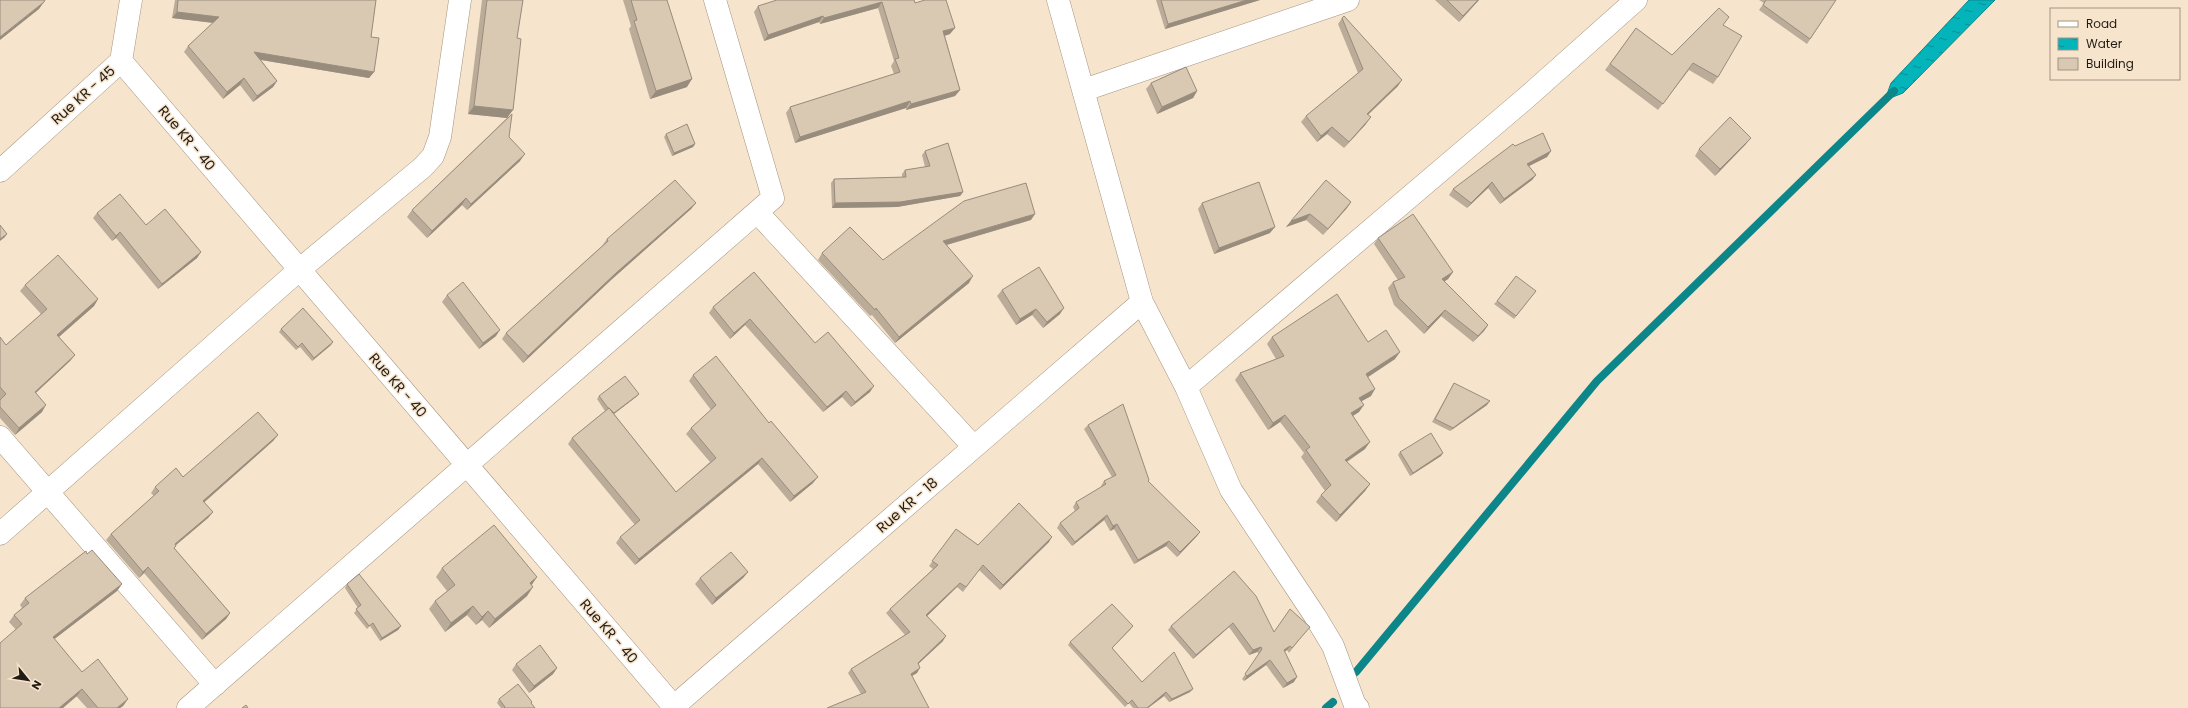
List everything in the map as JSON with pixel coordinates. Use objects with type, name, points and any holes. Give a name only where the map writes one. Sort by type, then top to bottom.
[{"type":"street","name":"Rue KR - 45","points":[[0,171],[121,61],[131,0]]},
{"type":"street","points":[[0,534],[299,270],[423,167],[433,156],[440,137],[460,0]]},
{"type":"street","points":[[188,708],[773,198],[715,0]]},
{"type":"street","points":[[1058,0],[1142,302],[1186,387],[1231,490],[1315,616],[1333,646],[1355,705],[1358,708]]},
{"type":"street","points":[[1084,90],[1348,0]]},
{"type":"street","points":[[1186,387],[1514,108],[1636,0]]},
{"type":"street","name":"Rue KR - 40","points":[[121,61],[673,707]]},
{"type":"street","points":[[757,212],[974,447]]},
{"type":"street","name":"Rue KR - 18","points":[[673,707],[1142,302]]},
{"type":"street","points":[[0,437],[215,685]]},
{"type":"water","points":[[1969,0],[1995,0],[1903,93],[1885,100],[1891,83]]},
{"type":"building","points":[[0,0],[45,0],[0,37]]},
{"type":"building","points":[[178,0],[376,0],[371,37],[379,38],[374,72],[254,52],[277,81],[257,96],[244,78],[227,92],[188,46],[219,17],[177,12]]},
{"type":"building","points":[[487,0],[523,0],[517,38],[521,39],[513,110],[474,106]]},
{"type":"building","points":[[631,0],[667,0],[692,79],[656,91],[634,21],[637,20]]},
{"type":"building","points":[[777,0],[914,0],[915,3],[925,0],[946,0],[955,28],[943,31],[960,90],[911,104],[910,101],[800,137],[790,107],[900,72],[895,59],[899,58],[882,2],[824,18],[823,16],[768,35],[758,6]]},
{"type":"building","points":[[1161,0],[1247,0],[1168,24]]},
{"type":"building","points":[[1447,0],[1478,0],[1463,16]]},
{"type":"building","points":[[1766,0],[1836,0],[1810,39],[1763,5]]},
{"type":"building","points":[[1719,8],[1729,17],[1723,25],[1742,36],[1718,77],[1693,63],[1663,104],[1610,64],[1636,28],[1672,55]]},
{"type":"building","points":[[1344,16],[1402,80],[1367,114],[1371,117],[1349,142],[1332,127],[1321,136],[1306,116],[1363,69],[1342,18]]},
{"type":"building","points":[[1186,67],[1197,91],[1162,107],[1151,83]]},
{"type":"building","points":[[512,114],[509,137],[525,154],[471,204],[466,198],[432,231],[412,210]]},
{"type":"building","points":[[1730,117],[1751,138],[1720,169],[1699,149]]},
{"type":"building","points":[[687,124],[695,144],[674,153],[666,134]]},
{"type":"building","points":[[1543,133],[1551,151],[1527,164],[1536,175],[1504,199],[1492,182],[1471,203],[1453,189],[1513,144],[1515,146]]},
{"type":"building","points":[[948,143],[963,192],[900,202],[835,203],[834,179],[906,177],[905,170],[930,166],[925,151]]},
{"type":"building","points":[[675,180],[696,203],[616,273],[528,356],[506,333],[608,241],[607,239]]},
{"type":"building","points":[[1326,180],[1351,202],[1328,229],[1310,214],[1291,221]]},
{"type":"building","points":[[1259,182],[1275,227],[1219,248],[1202,203]]},
{"type":"building","points":[[1026,183],[1035,214],[943,241],[973,276],[899,337],[876,308],[875,310],[822,253],[850,227],[883,260],[964,201]]},
{"type":"building","points":[[120,194],[146,225],[165,209],[201,252],[162,284],[120,232],[116,236],[97,213]]},
{"type":"building","points":[[1413,214],[1453,272],[1442,279],[1488,325],[1478,336],[1445,310],[1428,327],[1399,298],[1393,282],[1405,277],[1378,238]]},
{"type":"building","points":[[0,225],[7,234],[0,239]]},
{"type":"building","points":[[58,255],[98,299],[57,335],[75,355],[35,392],[46,405],[19,428],[0,407],[0,400],[6,394],[0,387],[0,337],[6,345],[47,309],[25,285]]},
{"type":"building","points":[[1039,267],[1064,308],[1047,322],[1036,309],[1020,319],[1002,290]]},
{"type":"building","points":[[754,272],[815,343],[828,332],[874,386],[855,402],[846,391],[827,407],[750,319],[734,333],[713,307]]},
{"type":"building","points":[[1516,276],[1536,291],[1516,316],[1497,301]]},
{"type":"building","points":[[463,282],[500,330],[483,343],[447,295]]},
{"type":"building","points":[[1337,294],[1368,342],[1386,330],[1400,352],[1366,374],[1375,389],[1359,398],[1364,405],[1351,413],[1370,442],[1345,460],[1370,484],[1340,515],[1321,495],[1331,485],[1306,450],[1310,447],[1285,415],[1273,423],[1240,373],[1284,356],[1272,337]]},
{"type":"building","points":[[303,308],[333,342],[314,358],[302,343],[298,347],[281,329]]},
{"type":"building","points":[[716,356],[769,423],[771,421],[818,477],[794,496],[762,458],[639,559],[620,537],[640,520],[572,438],[609,408],[676,492],[716,458],[691,428],[716,405],[693,375]]},
{"type":"building","points":[[625,376],[639,394],[614,413],[599,396]]},
{"type":"building","points":[[1454,383],[1490,401],[1453,428],[1435,419]]},
{"type":"building","points":[[1123,404],[1149,480],[1148,481],[1200,532],[1180,552],[1169,541],[1138,560],[1117,524],[1113,526],[1107,515],[1075,542],[1060,523],[1079,508],[1076,502],[1106,484],[1104,481],[1116,475],[1088,425]]},
{"type":"building","points":[[258,412],[278,435],[203,501],[213,512],[175,544],[176,546],[174,548],[230,613],[206,634],[148,567],[143,572],[111,534],[159,491],[155,487],[176,468],[183,477]]},
{"type":"building","points":[[1431,433],[1443,453],[1413,473],[1400,452]]},
{"type":"building","points":[[1019,503],[1052,537],[1003,585],[983,565],[966,587],[960,583],[926,615],[946,636],[918,663],[920,668],[911,674],[929,708],[827,708],[866,692],[851,669],[910,632],[890,609],[938,565],[932,561],[956,529],[978,545]]},
{"type":"building","points":[[494,525],[537,577],[530,583],[533,587],[495,619],[488,611],[482,617],[473,606],[451,623],[435,601],[455,585],[442,568]]},
{"type":"building","points":[[92,550],[122,584],[53,637],[82,672],[98,659],[128,699],[117,708],[98,708],[82,689],[59,708],[0,708],[0,643],[22,624],[14,615],[29,603],[25,598],[86,551],[87,554]]},
{"type":"building","points":[[731,552],[748,572],[716,598],[700,578]]},
{"type":"building","points":[[1234,571],[1256,596],[1274,632],[1290,609],[1310,627],[1292,648],[1290,646],[1284,650],[1297,677],[1287,683],[1270,660],[1247,676],[1245,674],[1262,649],[1261,647],[1253,650],[1233,623],[1196,655],[1171,626]]},
{"type":"building","points":[[359,574],[401,626],[382,638],[373,623],[369,626],[356,609],[361,605],[347,584]]},
{"type":"building","points":[[1112,604],[1133,626],[1112,648],[1142,682],[1174,652],[1193,689],[1172,699],[1166,692],[1147,708],[1138,708],[1132,700],[1128,704],[1070,642]]},
{"type":"building","points":[[540,645],[557,668],[534,686],[516,664]]},
{"type":"building","points":[[518,684],[535,708],[504,708],[505,707],[499,699]]},
{"type":"waterway","points":[[1356,672],[1597,381],[1894,91]]},
{"type":"waterway","points":[[1326,708],[1333,702]]}]
